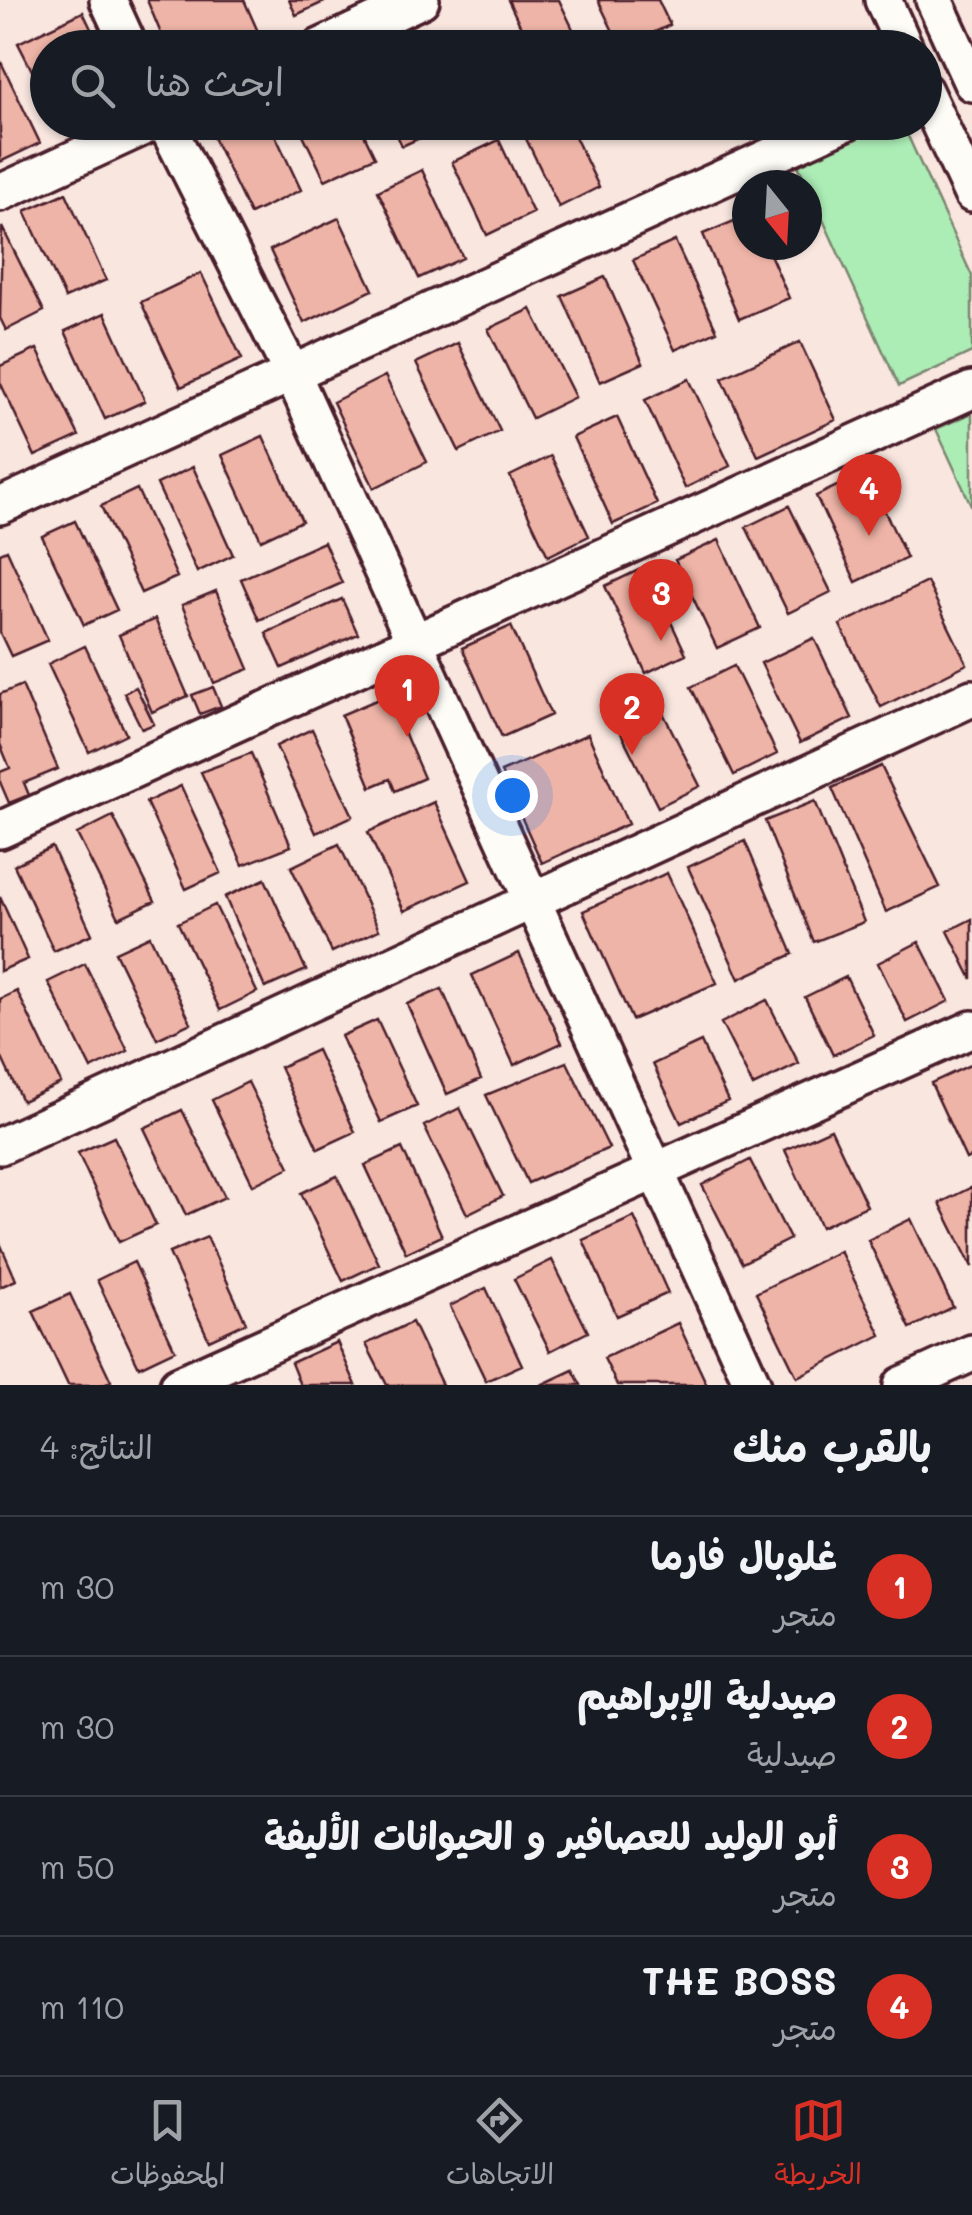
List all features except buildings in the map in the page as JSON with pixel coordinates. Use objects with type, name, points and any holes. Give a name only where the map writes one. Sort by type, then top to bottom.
[{"type":"street","points":[[108,0],[122,30]]},
{"type":"street","points":[[357,30],[421,0]]},
{"type":"street","points":[[883,0],[897,30]]},
{"type":"street","points":[[934,0],[972,83]]},
{"type":"street","points":[[942,130],[972,194]]},
{"type":"street","points":[[0,193],[115,140]]},
{"type":"street","points":[[175,140],[292,374],[753,1385]]},
{"type":"street","points":[[0,506],[806,140]]},
{"type":"street","points":[[0,830],[972,390]]},
{"type":"street","points":[[0,1146],[972,698]]},
{"type":"street","points":[[178,1385],[972,1029]]},
{"type":"street","points":[[902,1385],[967,1365]]},
{"type":"green space","points":[[853,140],[910,140],[972,276],[972,352],[899,386],[822,218],[822,170],[800,170],[798,165]]},
{"type":"green space","points":[[972,413],[972,507],[936,429]]},
{"type":"place","name":"THE BOSS","points":[[869,536]]},
{"type":"place","name":"أبو الوليد للعصافير و الحيوانات الأليفة","points":[[661,641]]},
{"type":"place","name":"غلوبال فارما","points":[[407,737]]},
{"type":"place","name":"صيدلية الإبراهيم","points":[[632,755]]}]
